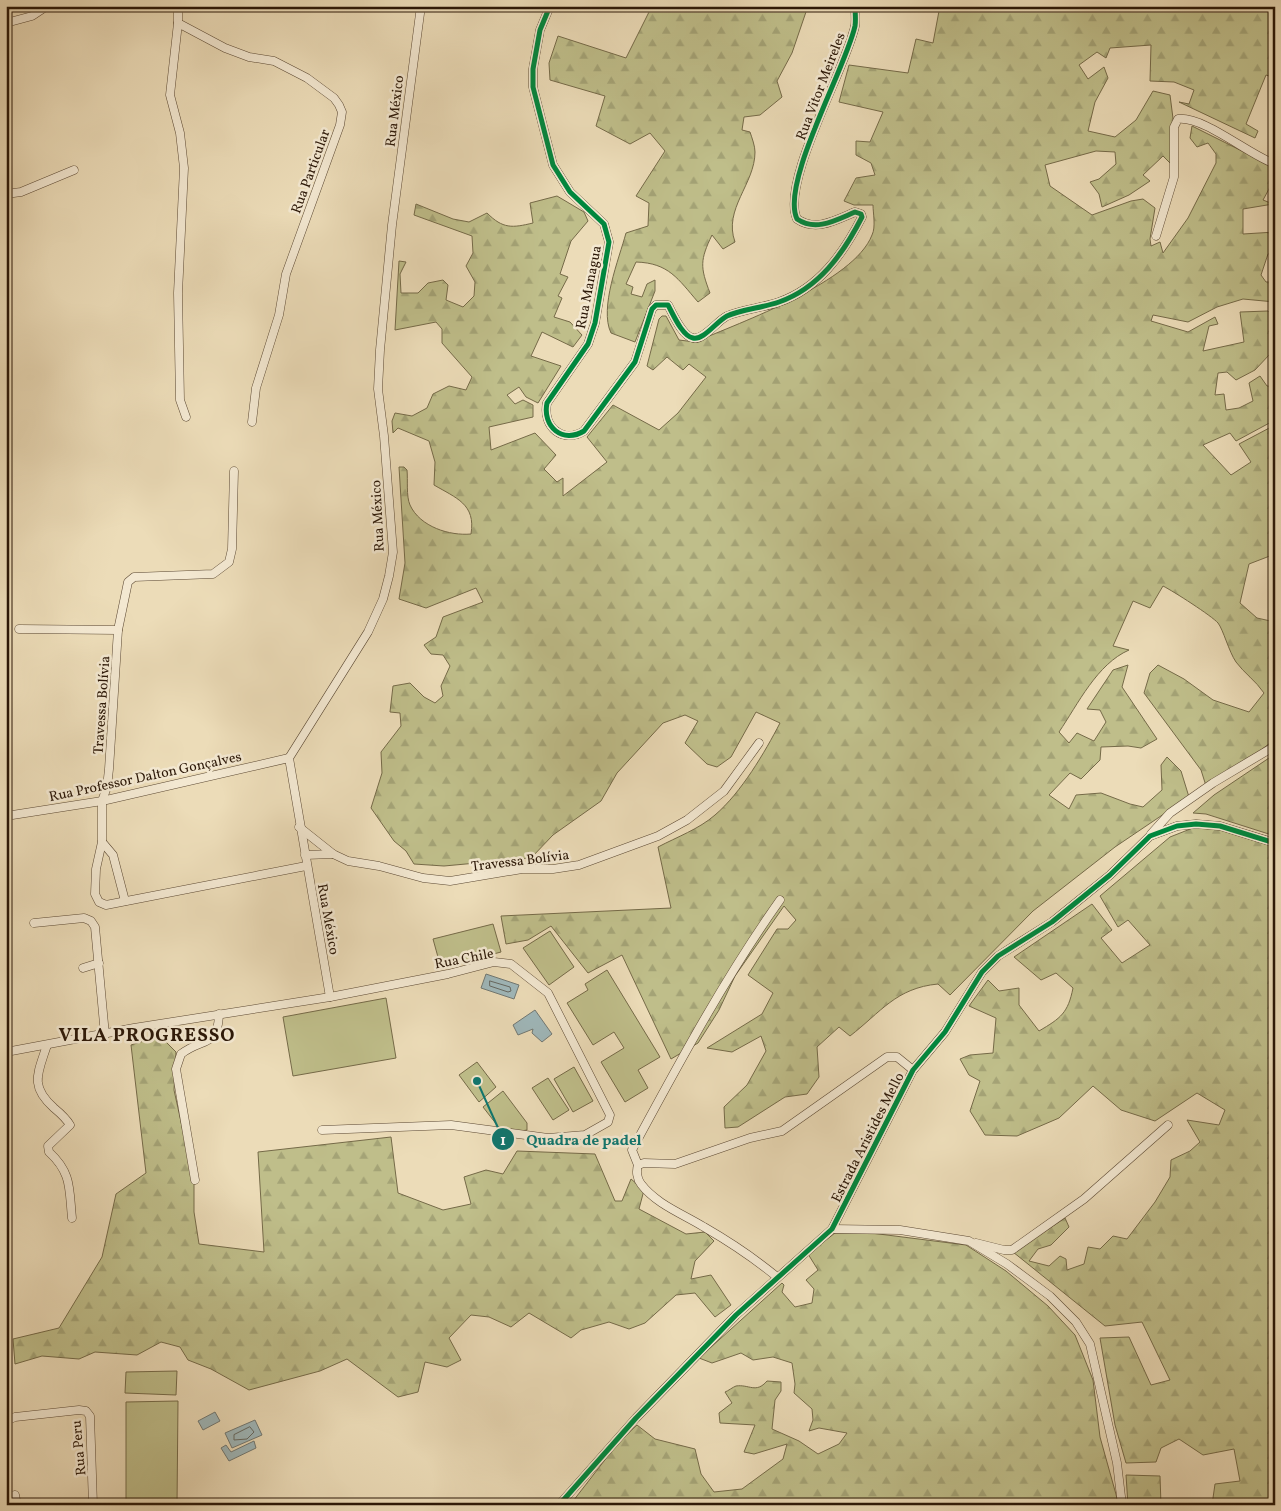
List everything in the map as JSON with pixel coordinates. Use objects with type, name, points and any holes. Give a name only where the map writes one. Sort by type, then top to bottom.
[{"type":"street","points":[[6,23],[32,16],[47,6]]},
{"type":"street","points":[[178,6],[178,23],[170,95],[180,132],[184,168],[178,293],[180,400],[186,417]]},
{"type":"street","name":"Rua México","points":[[330,997],[288,758],[368,632],[383,599],[389,576],[393,552],[384,436],[378,389],[380,350],[392,225],[421,6]]},
{"type":"street","name":"Rua Managua","points":[[550,6],[540,30],[533,69],[534,87],[549,151],[553,165],[570,192],[604,224],[609,242],[595,323],[588,344],[547,403],[545,413],[547,421],[557,432]]},
{"type":"street","name":"Rua Vitor Meireles","points":[[557,432],[568,437],[576,436],[584,431],[599,414],[635,362],[652,309],[656,305],[668,305],[686,334],[693,338],[700,338],[716,323],[730,315],[780,302],[807,286],[826,272],[848,245],[862,217],[861,214],[855,212],[834,222],[809,225],[797,219],[792,202],[816,121],[855,25],[856,6]]},
{"type":"street","name":"Rua Particular","points":[[178,23],[225,48],[249,57],[274,60],[307,78],[334,98],[342,112],[340,125],[286,274],[279,315],[256,388],[252,422]]},
{"type":"street","points":[[1156,236],[1174,177],[1174,128],[1178,119],[1183,118],[1209,128],[1275,164]]},
{"type":"street","points":[[6,194],[21,192],[74,170]]},
{"type":"street","name":"Travessa Bolívia","points":[[234,472],[232,549],[229,562],[213,574],[134,578],[128,582],[126,588],[118,630],[109,769],[107,787],[102,801],[102,842],[96,869],[95,894],[99,902],[106,905],[306,866]]},
{"type":"street","points":[[19,629],[118,630]]},
{"type":"street","name":"Travessa Bolívia","points":[[299,828],[333,854],[348,861],[380,866],[424,878],[450,881],[522,869],[553,869],[578,865],[658,836],[688,820],[724,791],[759,743]]},
{"type":"street","points":[[1150,836],[1170,813],[1213,783],[1275,746]]},
{"type":"street","name":"Rua Professor Dalton Gonçalves","points":[[6,816],[102,801],[288,758]]},
{"type":"street","name":"Estrada Aristides Mello","points":[[559,1505],[636,1418],[736,1315],[832,1229],[913,1070],[945,1032],[982,972],[998,956],[1052,922],[1110,875],[1150,836],[1177,826],[1196,824],[1220,826],[1275,843]]},
{"type":"street","points":[[102,842],[113,856],[125,901]]},
{"type":"street","name":"Travessa Bolívia","points":[[305,854],[333,854]]},
{"type":"street","points":[[777,1277],[756,1260],[704,1226],[672,1210],[651,1194],[640,1182],[636,1170],[638,1166],[632,1150],[746,948],[780,900]]},
{"type":"street","points":[[34,923],[65,918],[84,918],[91,921],[95,927],[105,1035]]},
{"type":"street","name":"Rua Chile","points":[[6,1052],[219,1014],[330,997],[448,974],[494,962],[511,964],[548,993],[610,1115],[608,1122],[585,1135],[548,1138],[451,1125],[322,1130]]},
{"type":"street","points":[[82,968],[99,963]]},
{"type":"street","points":[[195,1180],[176,1069],[177,1061],[188,1048],[211,1039],[216,1034],[219,1014]]},
{"type":"street","points":[[47,1045],[38,1074],[37,1087],[46,1101],[70,1125],[66,1131],[50,1142],[48,1146],[49,1152],[58,1161],[68,1177],[72,1218]]},
{"type":"street","points":[[638,1166],[644,1163],[675,1164],[750,1138],[782,1130],[887,1057],[896,1057],[913,1070]]},
{"type":"street","points":[[832,1229],[900,1230],[1012,1250],[1084,1199],[1168,1125]]},
{"type":"street","points":[[969,1241],[1006,1264],[1050,1296],[1076,1322],[1090,1344],[1117,1463],[1122,1505]]},
{"type":"street","name":"Rua Peru","points":[[6,1421],[15,1417],[78,1410],[86,1411],[90,1416],[94,1505]]},
{"type":"street","points":[[16,1495],[17,1505]]},
{"type":"green space","points":[[652,6],[808,6],[792,53],[777,81],[782,97],[760,115],[744,117],[742,130],[750,132],[755,150],[754,164],[733,219],[732,230],[735,242],[723,249],[712,235],[705,251],[703,270],[710,293],[698,302],[665,269],[657,265],[636,262],[626,284],[633,287],[631,294],[642,297],[647,284],[655,280],[655,291],[635,342],[611,333],[607,310],[611,283],[626,233],[648,226],[649,203],[636,196],[665,151],[650,133],[630,144],[596,126],[605,96],[550,80],[549,63],[558,36],[626,58]]},
{"type":"green space","points":[[928,6],[1275,6],[1275,78],[1266,75],[1246,124],[1258,131],[1255,138],[1179,102],[1189,104],[1194,90],[1174,82],[1150,81],[1151,45],[1110,48],[1106,58],[1097,52],[1079,65],[1088,79],[1104,67],[1108,78],[1095,102],[1088,131],[1115,137],[1136,120],[1153,91],[1170,95],[1175,134],[1171,164],[1163,156],[1143,175],[1150,181],[1129,195],[1102,207],[1099,194],[1090,182],[1099,179],[1116,164],[1115,152],[1096,151],[1045,165],[1050,186],[1092,215],[1131,201],[1143,199],[1155,208],[1150,239],[1151,246],[1160,242],[1163,253],[1188,218],[1216,163],[1216,154],[1208,143],[1197,147],[1190,138],[1192,126],[1260,160],[1275,164],[1275,178],[1263,200],[1273,204],[1243,209],[1243,234],[1275,232],[1275,252],[1268,254],[1261,275],[1266,282],[1275,282],[1275,302],[1243,299],[1217,307],[1188,322],[1153,315],[1151,321],[1188,332],[1215,317],[1218,324],[1209,326],[1203,351],[1244,342],[1240,312],[1268,311],[1273,316],[1269,332],[1275,333],[1275,351],[1255,370],[1236,380],[1227,372],[1218,373],[1215,395],[1224,394],[1226,410],[1239,408],[1253,401],[1249,383],[1260,376],[1267,386],[1275,387],[1275,420],[1236,441],[1230,433],[1203,445],[1231,475],[1251,462],[1239,444],[1275,425],[1275,554],[1249,564],[1240,603],[1257,618],[1275,622],[1275,739],[1227,777],[1207,789],[1201,770],[1144,693],[1150,673],[1158,665],[1184,679],[1213,700],[1249,712],[1264,693],[1236,662],[1218,623],[1201,610],[1163,586],[1150,608],[1133,601],[1113,646],[1129,650],[1118,656],[1098,675],[1081,697],[1059,732],[1069,743],[1077,733],[1094,741],[1106,722],[1100,710],[1087,709],[1113,670],[1128,665],[1122,687],[1157,739],[1141,748],[1128,746],[1101,747],[1100,760],[1081,779],[1070,773],[1049,795],[1069,809],[1076,795],[1101,793],[1143,807],[1162,790],[1161,765],[1167,757],[1181,771],[1189,797],[1115,847],[1033,911],[950,995],[938,984],[923,986],[911,990],[890,1002],[850,1036],[839,1027],[817,1047],[819,1077],[807,1094],[785,1097],[738,1127],[725,1128],[724,1107],[747,1085],[766,1051],[761,1036],[732,1052],[707,1048],[762,1014],[773,993],[748,975],[777,929],[788,929],[796,920],[784,906],[735,976],[719,1010],[698,1043],[671,1059],[622,955],[588,973],[551,926],[528,940],[506,944],[501,916],[671,908],[658,847],[702,824],[725,806],[752,772],[780,723],[756,712],[731,757],[717,767],[707,764],[685,743],[698,721],[685,715],[663,723],[617,773],[601,801],[553,835],[531,858],[444,866],[414,864],[406,851],[394,841],[371,808],[382,773],[381,752],[401,726],[400,713],[390,712],[393,686],[410,683],[424,697],[435,703],[443,696],[441,686],[450,666],[443,655],[431,654],[424,645],[436,637],[443,617],[483,602],[476,588],[426,608],[399,599],[405,563],[399,467],[404,467],[407,470],[410,505],[421,519],[445,532],[463,534],[471,534],[472,524],[463,503],[434,485],[435,462],[429,441],[398,428],[393,433],[392,421],[395,413],[412,416],[427,408],[433,394],[449,386],[466,390],[472,377],[442,343],[442,329],[436,322],[395,330],[399,261],[406,262],[400,274],[401,293],[418,293],[428,283],[443,280],[448,285],[446,300],[463,307],[474,296],[475,282],[466,266],[473,253],[472,236],[414,215],[416,204],[453,219],[469,222],[487,213],[498,222],[508,226],[533,223],[530,203],[557,196],[584,212],[588,221],[571,241],[560,274],[568,277],[558,296],[562,298],[554,317],[570,322],[582,335],[573,347],[542,332],[531,356],[561,366],[538,403],[526,397],[519,387],[507,395],[515,404],[523,400],[533,405],[533,417],[489,427],[491,450],[535,433],[556,455],[544,469],[557,482],[563,478],[563,496],[607,462],[587,437],[613,405],[659,430],[678,413],[706,377],[689,364],[683,370],[667,357],[653,370],[647,366],[659,319],[662,316],[666,316],[679,340],[695,342],[794,299],[843,269],[861,252],[873,232],[873,205],[854,205],[844,201],[856,178],[875,175],[871,163],[856,155],[856,141],[870,142],[883,112],[839,102],[849,65],[908,73],[916,39],[933,43],[939,11]]},
{"type":"green space","points":[[1275,754],[1275,836],[1206,814],[1193,813],[1214,795]]},
{"type":"green space","points":[[1203,824],[1275,845],[1275,1505],[1212,1505],[1215,1484],[1240,1481],[1234,1449],[1203,1455],[1179,1439],[1161,1448],[1156,1462],[1126,1463],[1115,1425],[1100,1338],[1129,1337],[1151,1385],[1170,1380],[1142,1322],[1105,1326],[1013,1252],[1065,1218],[1069,1227],[1051,1245],[1038,1249],[1029,1261],[1049,1266],[1060,1256],[1066,1259],[1067,1270],[1084,1264],[1088,1247],[1100,1249],[1113,1236],[1127,1239],[1155,1202],[1170,1177],[1171,1160],[1190,1151],[1200,1142],[1187,1120],[1219,1125],[1225,1110],[1197,1093],[1155,1121],[1121,1110],[1093,1086],[1059,1118],[1017,1136],[985,1135],[970,1111],[980,1081],[969,1075],[960,1059],[970,1055],[993,1053],[996,1018],[969,1006],[988,980],[999,991],[1019,988],[1019,1005],[1039,1031],[1062,1014],[1069,1003],[1073,988],[1056,973],[1041,980],[1014,957],[1092,904],[1112,930],[1101,938],[1122,963],[1150,945],[1128,920],[1118,927],[1100,896],[1170,837]]},
{"type":"green space","points":[[493,924],[501,952],[441,968],[433,939]]},
{"type":"green space","points":[[550,931],[574,967],[549,985],[523,948]]},
{"type":"green space","points":[[607,970],[660,1057],[638,1070],[648,1088],[625,1102],[601,1062],[624,1048],[614,1032],[593,1045],[567,1003],[588,990],[585,984]]},
{"type":"green space","points":[[386,998],[396,1058],[293,1076],[283,1017]]},
{"type":"green space","points":[[160,1036],[176,1052],[174,1090],[194,1181],[194,1212],[199,1244],[264,1252],[258,1152],[391,1137],[398,1193],[443,1210],[471,1204],[464,1177],[486,1170],[503,1174],[517,1151],[595,1154],[615,1201],[622,1201],[631,1179],[644,1190],[639,1209],[686,1234],[705,1232],[714,1241],[695,1261],[691,1279],[711,1275],[731,1305],[715,1317],[695,1293],[676,1295],[645,1323],[629,1329],[609,1322],[581,1330],[571,1338],[529,1313],[511,1327],[489,1317],[471,1315],[449,1338],[461,1360],[447,1367],[425,1362],[418,1392],[398,1397],[347,1359],[320,1371],[249,1390],[211,1369],[188,1360],[180,1347],[161,1342],[137,1355],[95,1352],[79,1359],[42,1356],[15,1364],[13,1339],[59,1328],[102,1257],[116,1194],[146,1173],[131,1045]]},
{"type":"green space","points":[[477,1062],[496,1087],[479,1102],[459,1075]]},
{"type":"green space","points":[[574,1067],[593,1101],[573,1112],[554,1079]]},
{"type":"green space","points":[[548,1078],[569,1110],[553,1120],[532,1088]]},
{"type":"green space","points":[[503,1091],[527,1123],[527,1130],[504,1134],[483,1107]]},
{"type":"green space","points":[[835,1233],[871,1233],[966,1245],[1006,1271],[1048,1306],[1075,1335],[1093,1380],[1100,1437],[1117,1498],[1116,1505],[570,1505],[618,1443],[637,1425],[655,1439],[695,1449],[701,1474],[714,1492],[742,1489],[783,1459],[787,1444],[754,1454],[744,1452],[755,1425],[720,1423],[719,1413],[732,1403],[725,1392],[736,1386],[756,1388],[767,1381],[781,1382],[781,1391],[775,1400],[772,1429],[799,1441],[818,1454],[839,1444],[847,1433],[819,1428],[809,1431],[813,1420],[812,1409],[794,1393],[795,1384],[792,1363],[773,1357],[753,1360],[741,1353],[712,1363],[699,1358],[782,1283],[784,1285],[782,1292],[795,1307],[812,1303],[814,1289],[806,1280],[818,1270],[808,1254]]},
{"type":"green space","points":[[177,1371],[176,1395],[125,1393],[126,1372]]},
{"type":"green space","points":[[178,1401],[177,1505],[126,1505],[126,1402]]},
{"type":"green space","points":[[1126,1475],[1160,1476],[1161,1505],[1128,1505]]},
{"type":"water","points":[[486,974],[519,985],[514,999],[481,988]]},
{"type":"water","points":[[535,1010],[552,1034],[542,1042],[532,1033],[533,1029],[518,1035],[513,1025]]},
{"type":"water","points":[[215,1412],[220,1421],[203,1430],[198,1421]]},
{"type":"water","points":[[255,1420],[262,1435],[232,1448],[225,1433]]},
{"type":"water","points":[[254,1441],[256,1448],[229,1461],[221,1448],[226,1445],[231,1452]]},
{"type":"cycle path","points":[[550,6],[540,30],[533,69],[533,87],[553,165],[570,192],[604,224],[609,242],[595,323],[588,344],[547,403],[546,412],[551,426],[556,431],[569,435],[576,435],[584,431],[635,362],[652,309],[656,305],[668,305],[685,333],[693,338],[701,337],[727,316],[779,302],[806,288],[818,279],[847,244],[862,217],[861,214],[855,212],[833,221],[811,225],[797,219],[794,202],[806,153],[855,26],[855,6]]},
{"type":"cycle path","points":[[559,1505],[636,1418],[736,1315],[832,1229],[913,1070],[945,1032],[982,972],[998,956],[1052,922],[1110,875],[1150,836],[1177,826],[1196,824],[1220,826],[1275,843]]},
{"type":"place","name":"Quadra de padel","points":[[477,1081]]},
{"type":"district","name":"VILA PROGRESSO","points":[[147,1034]]}]
